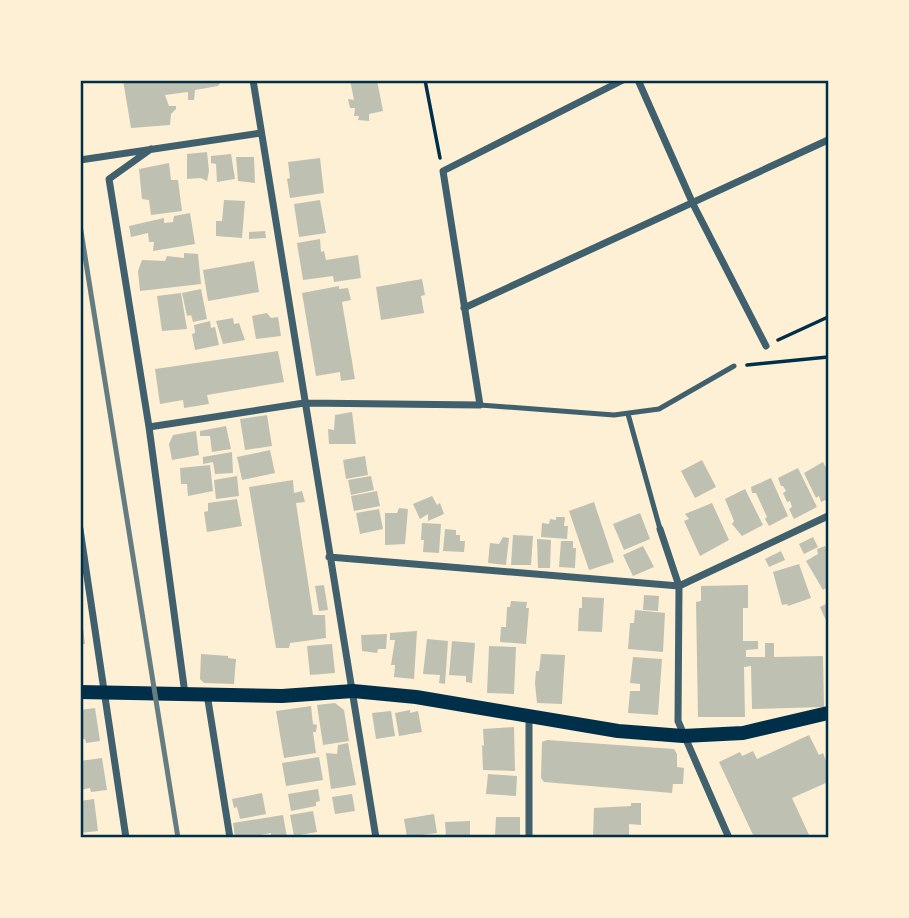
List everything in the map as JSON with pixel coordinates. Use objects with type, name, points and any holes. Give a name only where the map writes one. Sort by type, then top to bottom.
[{"type":"main road","points":[[80,692],[282,696],[353,691],[416,697],[618,731],[683,736],[743,733],[828,713]]},
{"type":"street","points":[[253,80],[328,556],[376,838]]},
{"type":"street","points":[[149,427],[304,403],[480,405],[443,171],[623,80]]},
{"type":"street","points":[[638,80],[693,204],[766,346]]},
{"type":"street","points":[[80,160],[261,133]]},
{"type":"street","points":[[464,308],[828,140]]},
{"type":"street","points":[[151,149],[109,179],[149,427],[179,694]]},
{"type":"street","points":[[328,556],[679,586],[828,516]]},
{"type":"street","points":[[80,529],[111,692],[126,838]]},
{"type":"street","points":[[660,529],[679,586],[678,721],[729,838]]},
{"type":"street","points":[[207,694],[230,838]]},
{"type":"street","points":[[529,716],[529,838]]},
{"type":"lane","points":[[480,405],[628,414],[659,409],[734,366]]},
{"type":"lane","points":[[628,414],[660,529]]},
{"type":"path","points":[[425,80],[443,171]]},
{"type":"path","points":[[766,346],[828,317]]},
{"type":"path","points":[[734,366],[828,357]]},
{"type":"building","points":[[123,80],[222,80],[218,86],[195,90],[194,100],[188,100],[188,92],[165,95],[169,106],[176,106],[171,114],[170,125],[131,128]]},
{"type":"building","points":[[350,80],[377,80],[383,111],[369,114],[369,121],[358,120],[359,116],[354,116],[355,108],[350,108],[348,99],[354,100]]},
{"type":"building","points":[[207,152],[207,181],[201,178],[187,179],[187,154]]},
{"type":"building","points":[[231,154],[235,179],[217,182],[216,164],[211,163],[211,156]]},
{"type":"building","points":[[236,157],[254,157],[255,183],[238,181]]},
{"type":"building","points":[[320,158],[324,193],[290,198],[288,162]]},
{"type":"building","points":[[169,163],[171,180],[178,180],[182,211],[151,215],[149,200],[142,199],[139,169]]},
{"type":"building","points":[[224,200],[245,201],[242,238],[216,236],[216,221],[222,221]]},
{"type":"building","points":[[320,200],[326,233],[299,237],[294,204]]},
{"type":"building","points":[[190,213],[195,244],[153,251],[154,242],[149,242],[148,233],[131,237],[129,226],[164,218],[164,223],[173,222],[174,216]]},
{"type":"building","points":[[265,231],[266,238],[249,239],[249,232]]},
{"type":"building","points":[[320,239],[321,252],[324,251],[326,260],[358,255],[361,278],[334,282],[333,276],[303,280],[297,243]]},
{"type":"building","points":[[184,253],[198,254],[201,284],[140,291],[138,271],[142,260],[165,261],[167,256],[184,258]]},
{"type":"building","points":[[254,261],[259,292],[208,301],[203,270]]},
{"type":"building","points":[[422,279],[424,313],[381,320],[376,287]]},
{"type":"building","points":[[339,286],[339,289],[348,288],[351,300],[342,302],[355,379],[341,381],[340,372],[316,376],[302,293]]},
{"type":"building","points":[[201,289],[207,319],[193,322],[191,315],[187,316],[182,293]]},
{"type":"building","points":[[181,293],[187,329],[162,331],[157,296]]},
{"type":"building","points":[[267,313],[271,318],[278,317],[281,336],[256,339],[252,316]]},
{"type":"building","points":[[233,318],[234,324],[239,323],[245,340],[223,344],[216,321]]},
{"type":"building","points":[[210,321],[211,328],[215,327],[219,345],[195,350],[192,334],[195,333],[194,325]]},
{"type":"building","points":[[278,351],[284,382],[207,395],[209,404],[184,408],[183,400],[160,404],[155,369]]},
{"type":"building","points":[[352,412],[356,444],[329,444],[328,429],[334,430],[335,415]]},
{"type":"building","points":[[267,415],[272,446],[245,450],[240,419]]},
{"type":"building","points":[[226,426],[231,449],[212,452],[210,436],[200,436],[200,431]]},
{"type":"building","points":[[196,431],[199,455],[172,460],[169,444],[173,435]]},
{"type":"building","points":[[270,450],[275,473],[242,480],[237,457]]},
{"type":"building","points":[[232,452],[233,473],[215,474],[213,462],[203,464],[203,457]]},
{"type":"building","points":[[365,456],[368,475],[346,479],[343,460]]},
{"type":"building","points":[[702,460],[716,487],[695,498],[681,471]]},
{"type":"building","points":[[823,462],[828,472],[828,499],[821,502],[819,496],[816,498],[804,473]]},
{"type":"building","points":[[210,465],[213,491],[188,496],[187,484],[181,484],[180,468]]},
{"type":"building","points":[[798,468],[817,507],[794,519],[789,509],[792,507],[790,501],[787,502],[783,493],[786,491],[778,478]]},
{"type":"building","points":[[237,476],[239,496],[216,499],[214,480]]},
{"type":"building","points":[[371,476],[374,490],[351,495],[348,480]]},
{"type":"building","points":[[771,478],[788,516],[769,526],[751,487]]},
{"type":"building","points":[[293,480],[294,493],[302,491],[305,502],[296,503],[313,615],[325,615],[326,638],[290,643],[289,648],[276,648],[249,487]]},
{"type":"building","points":[[745,489],[763,525],[742,536],[732,524],[734,521],[725,499]]},
{"type":"building","points":[[377,491],[380,506],[354,511],[351,496]]},
{"type":"building","points":[[432,496],[437,505],[440,503],[444,514],[428,521],[428,514],[420,519],[413,504]]},
{"type":"building","points":[[237,499],[242,526],[207,532],[204,512],[208,511],[208,503]]},
{"type":"building","points":[[594,502],[614,562],[589,570],[569,511]]},
{"type":"building","points":[[712,503],[729,540],[700,556],[684,521],[689,519],[685,514]]},
{"type":"building","points":[[399,508],[408,509],[405,544],[385,545],[385,513],[397,513]]},
{"type":"building","points":[[379,509],[383,529],[360,534],[356,513]]},
{"type":"building","points":[[640,513],[650,539],[624,550],[613,524]]},
{"type":"building","points":[[556,517],[565,517],[564,526],[568,526],[567,539],[541,537],[542,523],[549,524],[550,519],[556,520]]},
{"type":"building","points":[[422,523],[441,524],[439,553],[423,552]]},
{"type":"building","points":[[445,529],[456,530],[460,541],[465,541],[464,552],[443,551]]},
{"type":"building","points":[[513,535],[533,536],[531,565],[511,565]]},
{"type":"building","points":[[503,537],[509,538],[506,565],[488,563],[490,543],[499,544]]},
{"type":"building","points":[[813,537],[818,547],[804,554],[799,544]]},
{"type":"building","points":[[537,539],[551,540],[550,568],[538,568]]},
{"type":"building","points":[[561,541],[573,541],[573,548],[576,548],[575,568],[559,567]]},
{"type":"building","points":[[643,546],[654,567],[633,576],[623,555]]},
{"type":"building","points":[[825,546],[828,555],[828,587],[823,590],[806,561],[818,554],[817,549]]},
{"type":"building","points":[[781,551],[785,560],[769,567],[765,559]]},
{"type":"building","points":[[799,564],[811,598],[788,606],[782,605],[773,572]]},
{"type":"building","points":[[324,585],[328,610],[319,611],[315,586]]},
{"type":"building","points":[[748,585],[748,608],[743,608],[743,641],[758,641],[758,649],[746,650],[746,657],[765,657],[765,643],[774,643],[774,657],[823,656],[824,707],[752,709],[751,666],[744,667],[745,717],[698,717],[696,602],[701,601],[701,586]]},
{"type":"building","points":[[644,595],[659,596],[658,611],[643,610]]},
{"type":"building","points":[[582,597],[604,598],[602,632],[578,631]]},
{"type":"building","points":[[511,601],[527,602],[526,608],[529,608],[526,644],[500,642],[501,627],[506,627],[507,607],[510,607]]},
{"type":"building","points":[[828,603],[828,625],[820,607]]},
{"type":"building","points":[[635,610],[665,613],[663,652],[628,649],[630,623],[634,623]]},
{"type":"building","points":[[82,619],[85,644],[80,644]]},
{"type":"building","points":[[417,631],[414,679],[394,677],[395,665],[391,665],[395,640],[390,640],[390,633]]},
{"type":"building","points":[[387,634],[386,649],[378,649],[377,653],[362,651],[361,635]]},
{"type":"building","points":[[427,639],[448,641],[445,684],[439,683],[440,675],[423,674]]},
{"type":"building","points":[[452,641],[475,643],[472,683],[466,682],[466,676],[449,675]]},
{"type":"building","points":[[332,644],[335,673],[310,675],[307,646]]},
{"type":"building","points":[[489,646],[516,647],[514,694],[487,693]]},
{"type":"building","points":[[201,654],[236,659],[234,684],[204,683],[200,679]]},
{"type":"building","points":[[541,654],[565,655],[562,704],[537,703],[535,683]]},
{"type":"building","points":[[633,657],[662,659],[658,715],[628,713],[630,691],[640,691],[640,684],[630,683]]},
{"type":"building","points":[[335,703],[344,710],[349,741],[323,745],[317,705]]},
{"type":"building","points":[[311,706],[313,724],[317,725],[316,732],[313,732],[316,753],[284,758],[276,711]]},
{"type":"building","points":[[95,708],[100,741],[86,743],[85,739],[80,739],[80,710]]},
{"type":"building","points":[[410,710],[410,713],[418,711],[422,732],[399,736],[395,713]]},
{"type":"building","points":[[391,711],[395,736],[376,739],[372,713]]},
{"type":"building","points":[[514,727],[515,771],[483,770],[483,729]]},
{"type":"building","points":[[809,735],[819,755],[823,753],[828,766],[828,782],[792,798],[810,837],[754,837],[719,762],[740,752],[742,756],[753,751],[757,759]]},
{"type":"building","points":[[547,740],[674,749],[677,754],[677,767],[684,768],[683,784],[673,784],[672,793],[544,782],[541,778],[542,742]]},
{"type":"building","points":[[348,743],[356,785],[331,789],[326,753],[337,754],[338,745]]},
{"type":"building","points":[[319,757],[323,780],[286,786],[282,763]]},
{"type":"building","points":[[102,758],[107,790],[80,790],[80,761]]},
{"type":"building","points":[[488,774],[517,776],[516,796],[486,794]]},
{"type":"building","points":[[318,789],[320,801],[316,802],[316,806],[291,811],[288,794]]},
{"type":"building","points":[[262,793],[266,814],[240,819],[232,799]]},
{"type":"building","points":[[352,794],[355,811],[335,814],[332,797]]},
{"type":"building","points":[[94,799],[98,831],[80,833],[80,801]]},
{"type":"building","points":[[631,803],[641,803],[641,825],[629,824],[629,837],[593,837],[594,808],[631,806]]},
{"type":"building","points":[[313,811],[317,832],[294,836],[290,815]]},
{"type":"building","points":[[434,814],[437,833],[407,837],[404,819]]},
{"type":"building","points":[[283,815],[287,837],[271,837],[271,833],[260,837],[235,837],[233,823]]},
{"type":"building","points":[[496,817],[520,817],[520,837],[495,837]]},
{"type":"building","points":[[470,821],[470,837],[446,837],[445,822]]},
{"type":"railway","points":[[80,225],[178,838]]}]
